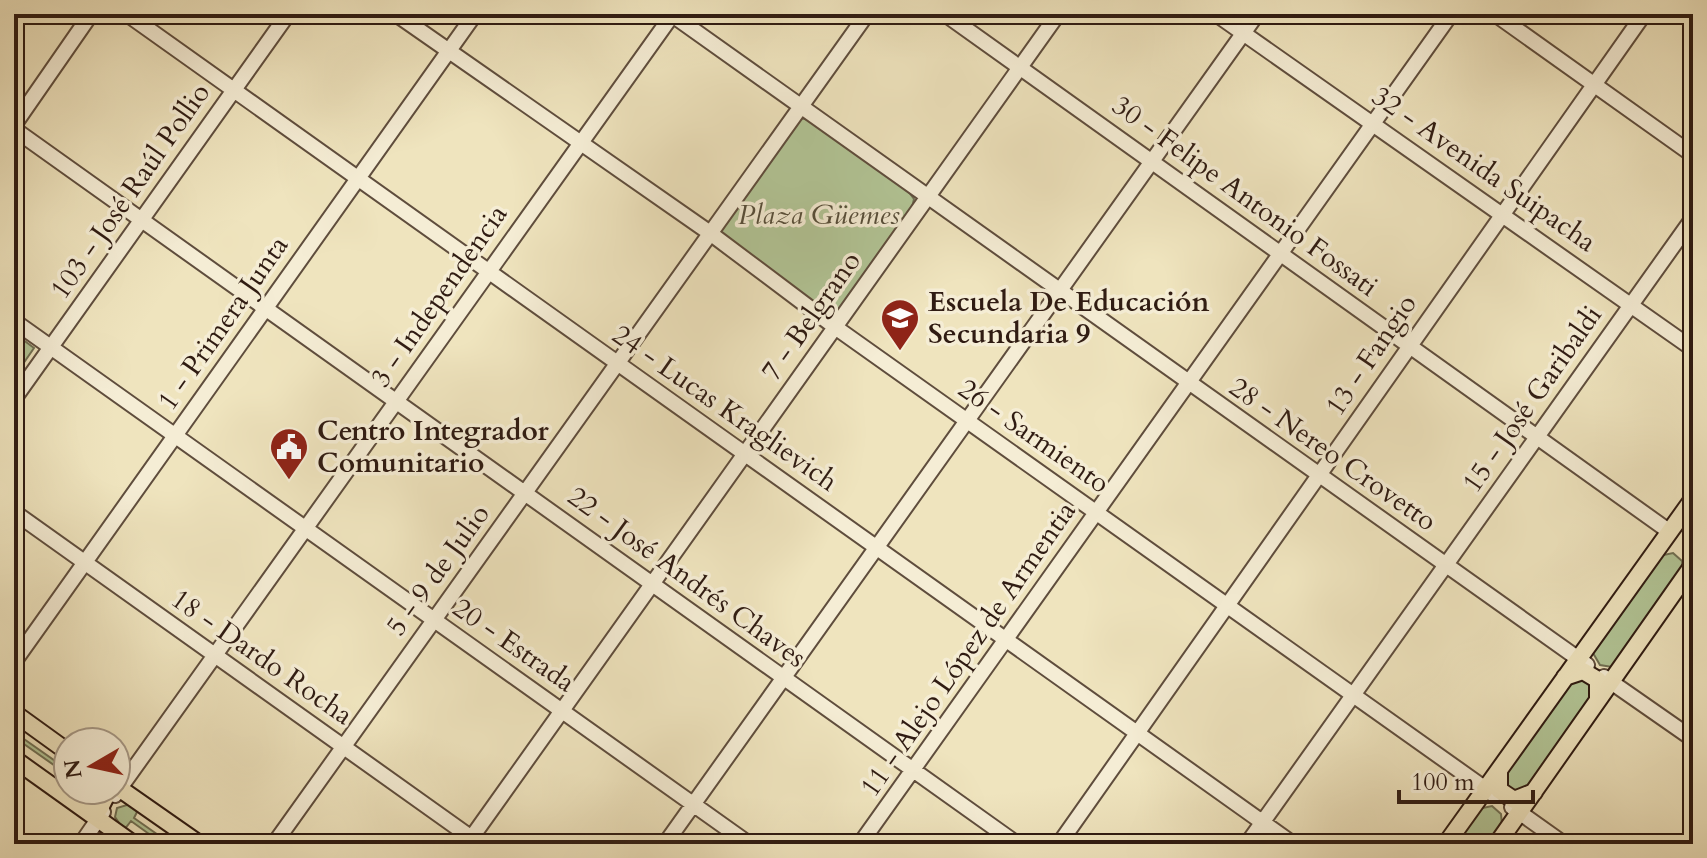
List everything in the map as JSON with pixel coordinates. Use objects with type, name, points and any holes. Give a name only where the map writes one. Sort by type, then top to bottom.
[{"type":"main road","points":[[1446,844],[1693,499]]},
{"type":"main road","points":[[1497,844],[1693,565]]},
{"type":"main road","points":[[1565,677],[1583,671],[1592,674],[1598,680],[1598,702]]},
{"type":"main road","points":[[14,713],[52,740]]},
{"type":"main road","points":[[14,759],[52,786]]},
{"type":"main road","points":[[1500,769],[1499,790],[1505,796],[1514,800],[1534,792]]},
{"type":"main road","points":[[132,799],[199,844]]},
{"type":"main road","points":[[80,806],[102,806]]},
{"type":"main road","points":[[80,806],[133,844]]},
{"type":"street","points":[[14,127],[91,14]]},
{"type":"street","name":"24 - Lucas Kraglievich","points":[[127,14],[1293,844]]},
{"type":"street","name":"103 - José Raúl Pollio","points":[[14,399],[288,14]]},
{"type":"street","name":"26 - Sarmiento","points":[[396,14],[710,233],[835,327],[1564,844]]},
{"type":"street","name":"1 - Primera Junta","points":[[14,662],[475,14]]},
{"type":"street","name":"28 - Nereo Crovetto","points":[[672,14],[1693,739]]},
{"type":"street","name":"3 - Independencia","points":[[132,765],[215,655],[672,14]]},
{"type":"street","name":"5 - 9 de Julio","points":[[274,844],[867,14]]},
{"type":"street","name":"30 - Felipe Antonio Fossati","points":[[945,14],[1670,532]]},
{"type":"street","name":"7 - Belgrano","points":[[473,842],[561,711],[1058,14]]},
{"type":"street","name":"32 - Avenida Suipacha","points":[[1216,14],[1245,31],[1693,349]]},
{"type":"street","name":"32 - Avenida Suipacha","points":[[1227,14],[1245,31]]},
{"type":"street","points":[[665,844],[1257,14]]},
{"type":"street","name":"11 - Alejo López de Armentia","points":[[860,844],[1451,14]]},
{"type":"street","points":[[1495,14],[1693,155]]},
{"type":"street","name":"13 - Fangio","points":[[1059,844],[1644,14]]},
{"type":"street","name":"22 - José Andrés Chaves","points":[[14,127],[1017,844]]},
{"type":"street","name":"15 - José Garibaldi","points":[[1247,844],[1693,218]]},
{"type":"street","name":"20 - Estrada","points":[[14,321],[749,844]]},
{"type":"street","name":"18 - Dardo Rocha","points":[[14,512],[473,842]]},
{"type":"street","name":"3 - Independencia","points":[[81,844],[105,806]]},
{"type":"street","points":[[1688,844],[1693,837]]},
{"type":"green space","name":"Plaza Güemes","points":[[801,118],[813,121],[905,187],[914,199],[911,212],[841,310],[825,312],[719,232]]},
{"type":"green space","points":[[14,333],[34,348],[14,377]]},
{"type":"green space","points":[[1673,553],[1682,561],[1683,572],[1612,667],[1600,665],[1593,653],[1594,646],[1659,556]]},
{"type":"green space","points":[[1584,679],[1589,682],[1595,697],[1530,788],[1518,793],[1514,791],[1508,784],[1506,771],[1570,681]]},
{"type":"green space","points":[[14,732],[52,759],[52,764],[14,737]]},
{"type":"green space","points":[[132,805],[139,808],[134,818],[171,844],[163,844],[131,821],[124,830],[115,817],[117,808]]},
{"type":"green space","points":[[1492,806],[1501,814],[1502,825],[1489,844],[1452,844],[1478,809]]},
{"type":"place","name":"Escuela De Educación Secundaria 9","points":[[900,352]]},
{"type":"place","name":"Centro Integrador Comunitario","points":[[289,481]]}]
